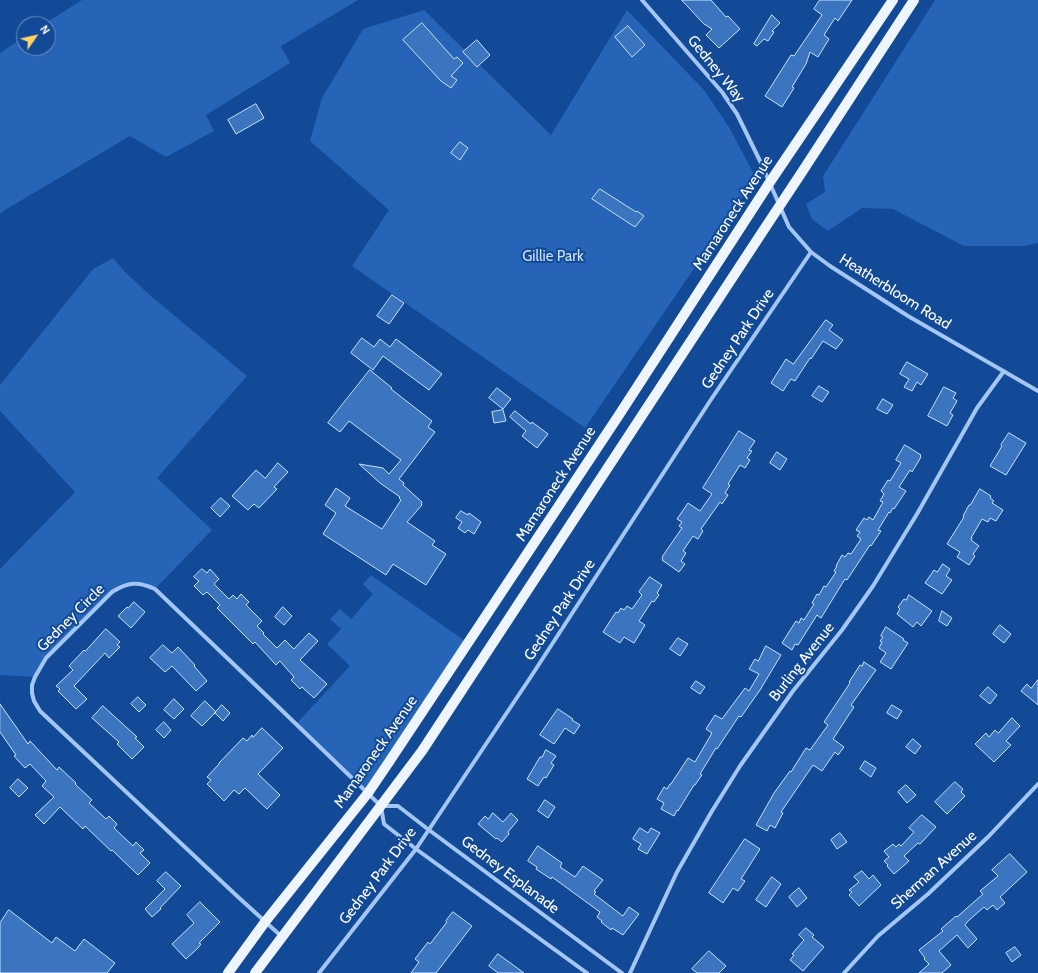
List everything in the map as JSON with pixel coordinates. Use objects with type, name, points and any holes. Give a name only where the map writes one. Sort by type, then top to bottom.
[{"type":"main road","name":"Mamaroneck Avenue","points":[[228,973],[266,922],[368,793],[619,416],[770,182],[893,0]]},
{"type":"main road","points":[[255,973],[422,751],[448,713],[914,0]]},
{"type":"street","name":"Gedney Way","points":[[642,0],[722,92],[736,114],[770,182]]},
{"type":"street","name":"Heatherbloom Road","points":[[770,182],[789,227],[811,252],[830,266],[908,316],[1038,391]]},
{"type":"street","name":"Gedney Park Drive","points":[[321,972],[429,830],[712,398],[811,252]]},
{"type":"street","name":"Burling Avenue","points":[[630,973],[677,872],[712,811],[740,766],[793,691],[842,630],[873,586],[917,514],[977,408],[1004,371]]},
{"type":"street","name":"Gedney Circle","points":[[282,937],[40,711],[34,701],[32,685],[46,658],[112,592],[121,586],[128,584],[148,586],[155,590],[368,793]]},
{"type":"street","name":"Sherman Avenue","points":[[844,973],[878,936],[928,894],[989,836],[1038,784]]},
{"type":"street","points":[[368,793],[381,806],[384,824],[416,849],[587,973]]},
{"type":"street","name":"Gedney Esplanade","points":[[381,806],[398,806],[622,973]]},
{"type":"green space","points":[[82,0],[358,0],[281,46],[290,63],[206,115],[214,131],[166,157],[130,136],[0,214],[0,53],[16,42],[16,56],[56,56],[56,16]]},
{"type":"green space","points":[[935,0],[1038,0],[1038,243],[1024,246],[964,246],[893,209],[862,208],[828,231],[812,219],[806,204],[825,192],[823,176]]},
{"type":"green space","name":"Gillie Park","points":[[424,10],[551,135],[627,10],[704,90],[729,127],[756,178],[585,428],[352,266],[389,210],[310,141],[322,98],[363,29]]},
{"type":"green space","points":[[113,258],[127,274],[152,297],[247,376],[157,478],[212,530],[155,589],[148,586],[128,584],[112,592],[46,658],[35,677],[0,675],[0,569],[75,492],[0,411],[0,385],[93,269]]},
{"type":"green space","points":[[371,575],[468,643],[368,793],[296,724],[350,666],[327,644],[341,629],[330,619],[340,609],[351,619],[373,594],[363,584]]},
{"type":"building","points":[[682,0],[711,0],[726,17],[728,16],[740,29],[719,48],[706,35],[712,29],[704,24]]},
{"type":"building","points":[[820,0],[852,0],[838,21],[835,18],[824,35],[829,39],[818,57],[810,52],[806,64],[792,87],[794,88],[782,107],[765,96],[791,55],[794,56],[822,15],[814,9]]},
{"type":"building","points":[[772,15],[780,23],[772,31],[774,32],[768,41],[764,39],[757,46],[754,44]]},
{"type":"building","points":[[422,23],[454,59],[457,57],[463,63],[451,76],[457,80],[451,88],[441,81],[403,40]]},
{"type":"building","points":[[628,26],[645,45],[632,57],[615,37]]},
{"type":"building","points":[[477,40],[490,55],[477,67],[463,52]]},
{"type":"building","points":[[256,104],[264,118],[236,134],[228,120]]},
{"type":"building","points":[[460,142],[468,148],[460,160],[451,153]]},
{"type":"building","points":[[600,189],[644,216],[635,227],[592,199]]},
{"type":"building","points":[[392,295],[404,303],[389,324],[377,316]]},
{"type":"building","points":[[826,320],[833,325],[829,330],[843,340],[836,349],[823,341],[795,381],[791,379],[783,391],[771,383],[786,359],[793,364]]},
{"type":"building","points":[[362,338],[374,347],[380,339],[390,347],[396,339],[442,374],[429,390],[383,356],[373,370],[351,353]]},
{"type":"building","points":[[907,362],[928,374],[921,385],[917,382],[912,391],[904,387],[909,379],[900,374]]},
{"type":"building","points":[[370,370],[392,388],[391,389],[432,421],[428,427],[435,432],[399,479],[404,483],[403,485],[422,502],[422,505],[407,522],[435,541],[432,545],[446,554],[426,585],[393,564],[386,575],[323,534],[336,513],[325,505],[336,488],[350,498],[345,506],[382,529],[401,500],[399,498],[400,497],[380,483],[359,464],[383,468],[389,474],[401,460],[349,421],[340,432],[328,423]]},
{"type":"building","points":[[819,386],[829,392],[822,402],[812,396]]},
{"type":"building","points":[[944,387],[956,393],[953,398],[957,401],[950,413],[953,415],[947,426],[928,416]]},
{"type":"building","points":[[497,388],[511,399],[503,409],[489,398]]},
{"type":"building","points":[[883,399],[893,405],[887,414],[877,409]]},
{"type":"building","points":[[503,410],[506,421],[494,423],[492,412]]},
{"type":"building","points":[[515,411],[531,424],[532,422],[548,434],[537,448],[522,436],[526,431],[510,417]]},
{"type":"building","points":[[739,431],[755,441],[749,450],[752,451],[747,458],[750,460],[745,468],[740,465],[728,484],[730,485],[725,493],[728,495],[722,504],[720,502],[701,529],[703,531],[698,539],[693,536],[683,551],[686,553],[681,561],[685,564],[679,572],[662,560],[662,557],[682,528],[679,526],[682,522],[677,519],[688,503],[700,511],[712,494],[703,488]]},
{"type":"building","points":[[1009,433],[1026,443],[1006,475],[990,466]]},
{"type":"building","points":[[905,445],[921,455],[912,472],[910,470],[899,487],[906,491],[894,509],[893,508],[890,513],[889,512],[878,530],[881,531],[847,580],[845,579],[821,618],[817,615],[798,645],[795,644],[792,650],[782,643],[796,621],[799,623],[801,618],[804,620],[814,604],[812,603],[817,594],[819,595],[824,586],[826,587],[836,572],[834,571],[842,555],[845,557],[848,553],[851,554],[861,539],[857,536],[860,532],[856,530],[864,518],[867,520],[869,517],[873,520],[883,502],[880,501],[884,494],[881,491],[888,480],[890,481],[901,463],[896,460]]},
{"type":"building","points":[[777,452],[787,459],[780,470],[770,463]]},
{"type":"building","points":[[278,463],[288,472],[274,487],[277,489],[259,508],[254,504],[248,510],[232,496],[256,470],[265,478]]},
{"type":"building","points":[[980,489],[991,496],[990,498],[994,501],[992,503],[1003,510],[996,521],[990,518],[988,522],[982,519],[971,538],[971,540],[979,546],[973,554],[975,556],[969,565],[957,557],[960,552],[947,544],[964,517],[963,516],[969,505]]},
{"type":"building","points":[[221,498],[230,506],[220,517],[211,508]]},
{"type":"building","points":[[461,511],[468,515],[469,513],[481,522],[474,534],[468,530],[465,533],[458,528],[462,522],[456,518]]},
{"type":"building","points":[[943,564],[950,569],[946,576],[952,580],[942,594],[925,583],[934,570],[937,572]]},
{"type":"building","points":[[202,569],[207,573],[210,569],[219,579],[214,584],[229,599],[233,595],[237,599],[241,594],[249,602],[246,605],[262,621],[257,626],[277,648],[285,640],[294,649],[309,633],[318,641],[300,660],[327,684],[314,698],[302,687],[300,689],[291,680],[294,677],[280,661],[276,665],[255,642],[253,644],[217,608],[220,605],[207,592],[203,595],[194,586],[199,581],[194,577]]},
{"type":"building","points":[[650,577],[662,585],[657,593],[659,595],[654,602],[652,601],[639,621],[645,625],[634,643],[624,637],[620,643],[603,632],[616,612],[618,613],[621,608],[624,610],[627,606],[632,609],[642,595],[639,592]]},
{"type":"building","points":[[909,595],[932,611],[921,626],[917,622],[913,627],[897,614],[900,609],[898,607]]},
{"type":"building","points":[[134,602],[145,612],[131,628],[118,616]]},
{"type":"building","points":[[283,607],[292,616],[284,625],[275,617]]},
{"type":"building","points":[[942,611],[952,618],[947,626],[939,621]]},
{"type":"building","points":[[1000,625],[1011,634],[1004,643],[993,634]]},
{"type":"building","points":[[886,627],[908,643],[891,669],[880,662],[886,653],[879,648],[882,642],[880,641],[883,637],[881,636]]},
{"type":"building","points":[[106,629],[120,642],[117,645],[120,647],[109,658],[105,653],[74,686],[87,699],[76,709],[58,691],[60,689],[56,686],[73,670],[69,666]]},
{"type":"building","points":[[678,638],[688,644],[680,656],[670,649]]},
{"type":"building","points":[[163,645],[172,653],[178,647],[195,665],[194,666],[207,681],[196,691],[172,666],[165,672],[150,658]]},
{"type":"building","points":[[766,646],[781,655],[760,690],[741,717],[739,716],[717,749],[716,748],[700,774],[702,775],[674,816],[661,809],[664,803],[657,799],[664,787],[667,789],[671,784],[688,758],[695,762],[712,733],[706,729],[715,715],[722,719],[745,688],[749,691],[759,674],[749,669],[755,659],[758,661]]},
{"type":"building","points":[[864,662],[876,670],[851,705],[854,707],[833,739],[844,747],[838,755],[835,752],[822,771],[813,765],[781,812],[783,813],[775,828],[770,825],[767,831],[756,825],[774,793],[790,771],[791,772],[806,748],[810,750],[828,725],[824,722],[860,665],[862,666]]},
{"type":"building","points":[[1038,680],[1038,705],[1021,691],[1027,684],[1031,688]]},
{"type":"building","points":[[696,681],[705,687],[700,694],[691,688]]},
{"type":"building","points":[[988,687],[997,695],[990,704],[980,696]]},
{"type":"building","points":[[138,697],[146,705],[139,712],[131,704]]},
{"type":"building","points":[[174,699],[184,709],[174,719],[164,710]]},
{"type":"building","points":[[205,701],[216,712],[202,726],[191,716]]},
{"type":"building","points":[[0,704],[28,744],[30,741],[57,770],[59,767],[76,783],[75,784],[92,800],[89,803],[106,819],[109,816],[117,824],[114,828],[133,846],[136,842],[144,850],[140,853],[150,863],[138,875],[85,826],[83,829],[60,807],[44,824],[35,815],[54,797],[42,786],[46,781],[30,764],[25,768],[14,756],[16,755],[0,732]]},
{"type":"building","points":[[222,705],[230,713],[223,721],[215,713]]},
{"type":"building","points":[[892,705],[902,711],[897,719],[887,713]]},
{"type":"building","points":[[103,706],[137,737],[135,738],[144,747],[132,759],[117,744],[119,742],[92,718]]},
{"type":"building","points":[[558,709],[580,725],[574,734],[565,728],[554,744],[540,735]]},
{"type":"building","points":[[1012,718],[1020,726],[1006,741],[1011,745],[994,762],[975,744],[986,733],[989,737],[995,730],[998,733]]},
{"type":"building","points":[[164,722],[171,730],[164,738],[156,730]]},
{"type":"building","points":[[262,728],[283,748],[258,774],[280,795],[267,809],[245,788],[239,794],[234,790],[224,801],[207,784],[211,780],[207,777],[243,738],[247,741],[252,735],[253,737]]},
{"type":"building","points":[[913,739],[921,746],[915,754],[906,747]]},
{"type":"building","points":[[546,750],[556,756],[551,763],[554,765],[546,778],[544,777],[538,786],[527,779]]},
{"type":"building","points":[[865,761],[876,768],[871,777],[860,769]]},
{"type":"building","points":[[18,779],[28,788],[19,797],[10,788]]},
{"type":"building","points":[[955,782],[963,789],[961,792],[965,796],[947,814],[935,802]]},
{"type":"building","points":[[906,785],[916,795],[907,803],[898,792]]},
{"type":"building","points":[[545,800],[555,807],[548,818],[538,811]]},
{"type":"building","points":[[493,813],[503,822],[511,813],[518,820],[502,842],[478,824],[485,816],[488,819]]},
{"type":"building","points":[[922,815],[936,827],[920,844],[918,843],[904,856],[909,861],[894,874],[884,861],[889,857],[884,851],[893,844],[896,847],[899,844],[901,846],[914,832],[909,828]]},
{"type":"building","points":[[640,828],[648,833],[651,828],[660,833],[647,854],[638,849],[641,844],[633,839]]},
{"type":"building","points":[[840,833],[847,842],[837,849],[831,840]]},
{"type":"building","points":[[745,839],[760,849],[741,879],[745,881],[738,891],[733,888],[723,903],[709,893]]},
{"type":"building","points":[[538,846],[562,863],[560,867],[575,877],[583,866],[603,880],[594,891],[596,892],[594,894],[623,916],[629,907],[639,914],[623,935],[612,928],[611,930],[601,922],[602,921],[597,917],[600,912],[552,877],[551,879],[536,869],[537,867],[528,861]]},
{"type":"building","points":[[1010,854],[1027,872],[1000,897],[1005,903],[997,910],[993,905],[987,910],[984,907],[967,922],[965,925],[977,939],[968,948],[957,935],[939,951],[951,965],[942,973],[919,973],[929,964],[919,950],[943,931],[941,929],[983,894],[980,891],[998,876],[992,870]]},
{"type":"building","points":[[862,871],[869,879],[873,875],[881,885],[859,906],[849,895],[852,892],[849,890],[859,882],[854,877]]},
{"type":"building","points":[[166,872],[181,886],[152,917],[145,909],[165,889],[157,881]]},
{"type":"building","points":[[772,877],[781,884],[766,907],[756,900]]},
{"type":"building","points":[[799,888],[807,898],[797,907],[789,897]]},
{"type":"building","points":[[200,902],[220,922],[199,943],[201,944],[198,948],[186,959],[172,944],[194,923],[187,915]]},
{"type":"building","points":[[9,910],[52,943],[56,937],[75,951],[84,939],[115,963],[107,973],[0,973],[0,923]]},
{"type":"building","points":[[453,912],[472,926],[436,973],[411,973],[419,962],[415,959],[428,942],[430,944]]},
{"type":"building","points":[[806,928],[814,935],[812,937],[824,947],[803,971],[790,960],[794,955],[792,954],[804,940],[799,935]]},
{"type":"building","points":[[1015,947],[1021,955],[1012,962],[1006,953]]},
{"type":"building","points":[[709,951],[726,966],[719,973],[697,973],[692,969]]},
{"type":"building","points":[[498,954],[524,973],[498,973],[489,966]]}]
